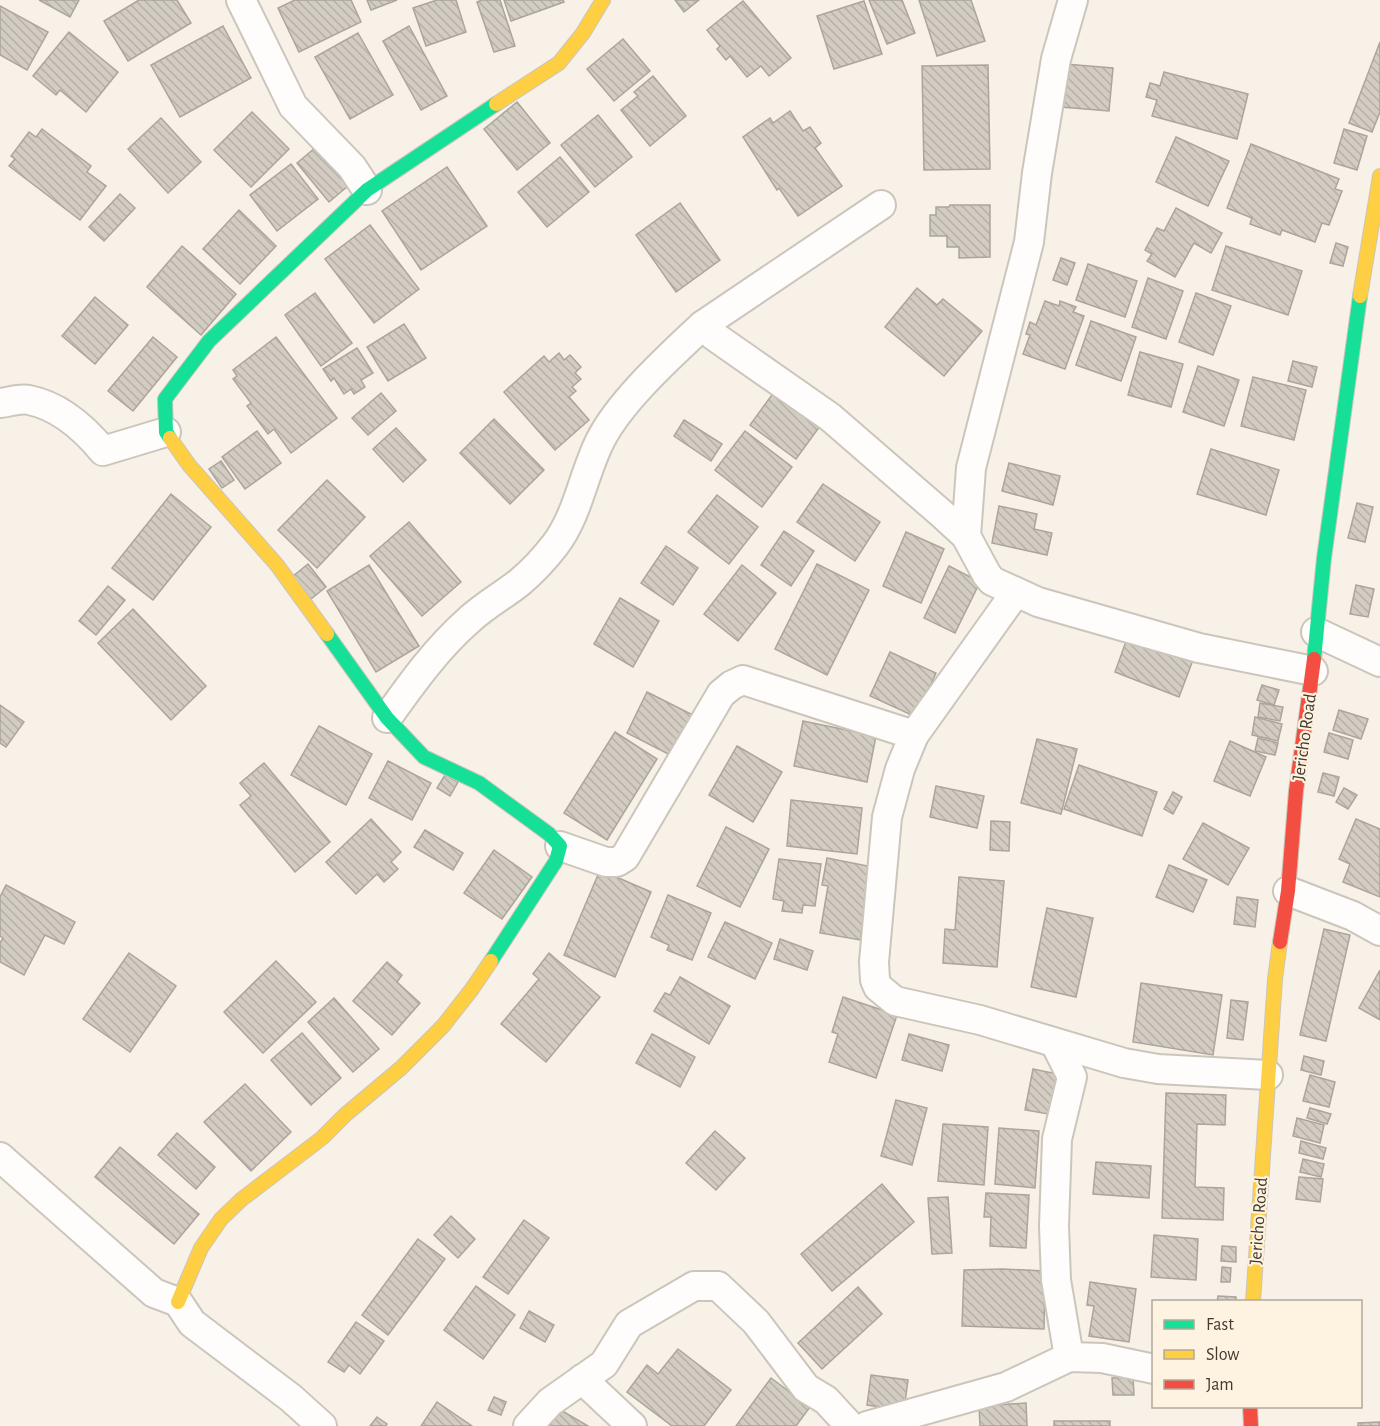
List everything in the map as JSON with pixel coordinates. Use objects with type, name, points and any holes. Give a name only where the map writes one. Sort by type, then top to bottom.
[{"type":"street","points":[[241,0],[293,106],[352,167],[367,190]]},
{"type":"street","points":[[603,0],[583,33],[559,63],[367,190],[208,340],[165,399],[166,432],[196,473],[277,565],[387,718],[424,757],[478,783],[549,834],[560,846],[606,862],[617,862],[626,856],[721,694],[743,680],[914,735]]},
{"type":"street","points":[[966,536],[971,468],[1029,242],[1037,173],[1056,59],[1073,0]]},
{"type":"street","name":"Jericho Road","points":[[1253,1300],[1275,979],[1288,891],[1296,791],[1368,241],[1380,176]]},
{"type":"street","points":[[387,718],[416,678],[447,642],[490,602],[520,582],[553,548],[571,519],[590,462],[614,417],[669,357],[703,325],[881,205]]},
{"type":"street","points":[[703,325],[714,336],[830,417],[966,536],[992,580],[1038,602],[1199,648],[1313,672]]},
{"type":"street","points":[[0,403],[28,400],[58,411],[87,431],[103,451],[166,432]]},
{"type":"street","points":[[1017,592],[914,735],[900,769],[887,817],[874,962],[875,980],[878,987],[895,1001],[980,1020],[1107,1059],[1158,1070],[1268,1076]]},
{"type":"street","points":[[1316,632],[1380,662]]},
{"type":"street","points":[[178,1302],[201,1248],[221,1219],[242,1199],[322,1138],[345,1115],[401,1068],[443,1026],[472,989],[556,861],[560,846]]},
{"type":"street","points":[[1288,891],[1353,916],[1380,931]]},
{"type":"street","points":[[1055,1043],[1072,1077],[1057,1138],[1054,1226],[1056,1280],[1069,1357]]},
{"type":"street","points":[[1072,1077],[1107,1059]]},
{"type":"street","points":[[0,1157],[154,1293],[178,1302],[192,1323],[291,1398],[322,1426]]},
{"type":"street","points":[[528,1426],[550,1402],[604,1364],[629,1324],[694,1286],[718,1286],[756,1322],[806,1388],[826,1400],[850,1426]]},
{"type":"street","points":[[867,1426],[1006,1387],[1069,1357],[1102,1358],[1152,1369]]},
{"type":"street","points":[[582,1379],[632,1426]]},
{"type":"street","points":[[1250,1408],[1251,1426]]},
{"type":"building","points":[[39,0],[79,0],[70,17]]},
{"type":"building","points":[[139,0],[177,0],[191,23],[128,61],[104,21]]},
{"type":"building","points":[[295,0],[351,0],[361,22],[299,52],[278,8]]},
{"type":"building","points":[[367,0],[397,0],[371,10]]},
{"type":"building","points":[[437,0],[456,0],[466,32],[426,46],[413,8]]},
{"type":"building","points":[[500,0],[515,46],[494,52],[477,2]]},
{"type":"building","points":[[504,0],[563,0],[564,2],[511,21]]},
{"type":"building","points":[[675,0],[699,0],[684,12]]},
{"type":"building","points":[[869,0],[902,0],[915,33],[887,44]]},
{"type":"building","points":[[919,0],[971,0],[985,41],[937,56]]},
{"type":"building","points":[[743,1],[791,58],[769,76],[761,66],[747,77],[730,56],[726,60],[717,49],[720,46],[707,30]]},
{"type":"building","points":[[864,1],[882,54],[834,69],[817,16]]},
{"type":"building","points":[[0,6],[48,32],[27,70],[0,55]]},
{"type":"building","points":[[223,26],[251,78],[180,117],[151,65]]},
{"type":"building","points":[[409,26],[447,96],[421,110],[383,41]]},
{"type":"building","points":[[69,32],[118,72],[86,112],[60,90],[56,95],[33,76]]},
{"type":"building","points":[[358,33],[393,95],[350,119],[315,57]]},
{"type":"building","points":[[623,39],[650,71],[614,101],[587,69]]},
{"type":"building","points":[[1380,42],[1380,112],[1372,132],[1349,123]]},
{"type":"building","points":[[1065,64],[1113,68],[1109,111],[1061,107]]},
{"type":"building","points":[[988,65],[990,169],[924,170],[922,66]]},
{"type":"building","points":[[1164,72],[1248,94],[1237,139],[1152,116],[1157,100],[1146,97],[1150,83],[1160,86]]},
{"type":"building","points":[[653,76],[686,116],[650,146],[621,110],[638,96],[634,92]]},
{"type":"building","points":[[517,102],[550,143],[517,170],[484,129]]},
{"type":"building","points":[[790,111],[803,131],[810,127],[821,143],[815,148],[842,186],[798,216],[779,188],[777,190],[743,137],[770,118],[773,123]]},
{"type":"building","points":[[252,112],[289,149],[251,187],[214,150]]},
{"type":"building","points":[[598,115],[632,157],[595,187],[561,145]]},
{"type":"building","points":[[161,118],[201,162],[168,193],[128,149]]},
{"type":"building","points":[[42,129],[91,166],[87,172],[106,186],[80,220],[9,166],[15,159],[11,156],[29,132],[36,137]]},
{"type":"building","points":[[1344,129],[1367,136],[1357,170],[1334,163]]},
{"type":"building","points":[[1176,137],[1229,161],[1208,206],[1156,182]]},
{"type":"building","points":[[322,142],[354,181],[329,202],[297,163]]},
{"type":"building","points":[[1251,144],[1339,179],[1335,189],[1342,191],[1329,225],[1322,223],[1315,242],[1282,230],[1280,235],[1250,224],[1252,218],[1227,208]]},
{"type":"building","points":[[560,157],[589,192],[547,227],[518,192]]},
{"type":"building","points":[[291,164],[318,199],[277,231],[250,195]]},
{"type":"building","points":[[447,167],[487,226],[421,270],[382,211]]},
{"type":"building","points":[[120,194],[135,208],[104,241],[89,227]]},
{"type":"building","points":[[680,203],[720,260],[676,292],[636,235]]},
{"type":"building","points":[[950,205],[990,205],[990,257],[959,258],[959,247],[947,247],[947,236],[930,236],[930,215],[936,215],[936,207],[949,207]]},
{"type":"building","points":[[1176,208],[1222,233],[1211,253],[1194,243],[1175,277],[1147,261],[1152,254],[1145,250],[1157,228],[1164,231]]},
{"type":"building","points":[[239,210],[276,246],[240,284],[203,249]]},
{"type":"building","points":[[370,225],[419,289],[374,323],[325,259]]},
{"type":"building","points":[[1336,243],[1348,247],[1343,266],[1330,263]]},
{"type":"building","points":[[182,246],[236,294],[201,335],[147,287]]},
{"type":"building","points":[[1226,246],[1302,271],[1288,315],[1212,290]]},
{"type":"building","points":[[1061,258],[1075,263],[1067,285],[1053,280]]},
{"type":"building","points":[[1088,264],[1137,281],[1125,317],[1076,300]]},
{"type":"building","points":[[1148,278],[1183,291],[1166,339],[1132,327]]},
{"type":"building","points":[[917,288],[937,305],[943,299],[982,331],[944,376],[885,327]]},
{"type":"building","points":[[315,293],[352,343],[321,366],[285,315]]},
{"type":"building","points":[[1196,293],[1231,306],[1213,355],[1179,342]]},
{"type":"building","points":[[95,297],[128,325],[95,364],[62,336]]},
{"type":"building","points":[[1045,301],[1059,306],[1060,301],[1076,307],[1073,312],[1084,316],[1065,369],[1023,354],[1030,335],[1026,334],[1030,322],[1036,325]]},
{"type":"building","points":[[1091,321],[1136,337],[1121,381],[1076,365]]},
{"type":"building","points":[[404,324],[426,358],[388,381],[367,347]]},
{"type":"building","points":[[153,337],[177,357],[133,411],[108,391]]},
{"type":"building","points":[[276,337],[337,418],[291,453],[274,429],[268,434],[247,406],[251,403],[233,379],[237,376],[233,370]]},
{"type":"building","points":[[357,348],[373,373],[361,380],[365,387],[354,394],[351,389],[344,394],[334,378],[331,381],[323,369]]},
{"type":"building","points":[[1140,352],[1183,364],[1171,407],[1128,395]]},
{"type":"building","points":[[559,353],[564,360],[570,355],[581,367],[575,373],[581,379],[572,387],[576,391],[569,397],[589,420],[555,450],[504,392],[544,356],[549,362]]},
{"type":"building","points":[[1293,361],[1317,367],[1312,387],[1288,381]]},
{"type":"building","points":[[1198,366],[1239,380],[1224,426],[1183,412]]},
{"type":"building","points":[[1253,377],[1306,390],[1294,440],[1241,426]]},
{"type":"building","points":[[777,388],[823,422],[796,459],[750,425]]},
{"type":"building","points":[[381,393],[396,411],[368,435],[352,418]]},
{"type":"building","points":[[494,419],[544,470],[510,504],[460,453]]},
{"type":"building","points":[[684,420],[722,444],[711,461],[674,436]]},
{"type":"building","points":[[396,428],[426,460],[403,482],[373,449]]},
{"type":"building","points":[[257,431],[281,463],[245,489],[222,457]]},
{"type":"building","points":[[745,431],[792,467],[762,507],[715,470]]},
{"type":"building","points":[[1211,449],[1279,470],[1266,515],[1197,494]]},
{"type":"building","points":[[221,461],[234,480],[222,488],[209,469]]},
{"type":"building","points":[[1009,463],[1060,476],[1053,505],[1002,491]]},
{"type":"building","points":[[327,480],[365,517],[317,568],[278,530]]},
{"type":"building","points":[[823,484],[880,522],[855,561],[797,522]]},
{"type":"building","points":[[171,494],[211,527],[153,600],[112,568]]},
{"type":"building","points":[[717,495],[758,527],[729,564],[688,532]]},
{"type":"building","points":[[1357,503],[1373,507],[1365,542],[1348,538]]},
{"type":"building","points":[[999,506],[1037,514],[1034,529],[1052,533],[1047,555],[992,543]]},
{"type":"building","points":[[409,522],[461,582],[422,616],[370,556]]},
{"type":"building","points":[[784,531],[814,551],[791,586],[761,565]]},
{"type":"building","points":[[906,532],[944,549],[921,603],[883,586]]},
{"type":"building","points":[[666,546],[698,568],[673,605],[641,583]]},
{"type":"building","points":[[308,564],[326,587],[311,599],[293,576]]},
{"type":"building","points":[[817,564],[869,590],[827,675],[775,649]]},
{"type":"building","points":[[369,565],[419,646],[376,672],[327,591]]},
{"type":"building","points":[[742,565],[776,593],[738,641],[704,614]]},
{"type":"building","points":[[949,566],[980,582],[955,633],[924,618]]},
{"type":"building","points":[[1356,585],[1374,589],[1368,617],[1350,614]]},
{"type":"building","points":[[108,586],[125,600],[96,635],[79,621]]},
{"type":"building","points":[[620,598],[659,621],[633,667],[594,644]]},
{"type":"building","points":[[133,609],[206,686],[171,720],[98,643]]},
{"type":"building","points":[[1128,636],[1193,660],[1179,697],[1115,672]]},
{"type":"building","points":[[890,652],[936,673],[916,717],[870,696]]},
{"type":"building","points":[[1262,685],[1279,690],[1274,705],[1257,700]]},
{"type":"building","points":[[647,692],[699,718],[678,759],[627,733]]},
{"type":"building","points":[[1260,703],[1283,707],[1280,721],[1258,717]]},
{"type":"building","points":[[0,705],[24,722],[6,747],[0,743]]},
{"type":"building","points":[[1339,710],[1368,719],[1361,739],[1333,730]]},
{"type":"building","points":[[1255,717],[1282,724],[1278,741],[1252,735]]},
{"type":"building","points":[[803,721],[876,736],[867,782],[794,766]]},
{"type":"building","points":[[319,726],[372,754],[346,805],[291,775]]},
{"type":"building","points":[[615,732],[657,759],[607,840],[564,813]]},
{"type":"building","points":[[1329,733],[1353,740],[1348,759],[1324,752]]},
{"type":"building","points":[[1258,738],[1278,743],[1275,755],[1255,751]]},
{"type":"building","points":[[1037,739],[1077,749],[1061,814],[1021,803]]},
{"type":"building","points":[[1230,741],[1266,757],[1250,796],[1214,781]]},
{"type":"building","points":[[737,746],[782,772],[753,822],[709,795]]},
{"type":"building","points":[[388,761],[431,783],[412,820],[369,798]]},
{"type":"building","points":[[264,763],[330,842],[295,872],[240,805],[251,796],[240,783]]},
{"type":"building","points":[[1079,765],[1157,792],[1142,836],[1064,809]]},
{"type":"building","points":[[1323,773],[1339,777],[1334,796],[1318,792]]},
{"type":"building","points":[[445,775],[458,782],[450,796],[437,788]]},
{"type":"building","points":[[936,786],[984,796],[977,828],[930,817]]},
{"type":"building","points":[[1344,788],[1357,795],[1348,809],[1336,802]]},
{"type":"building","points":[[1173,792],[1182,797],[1173,814],[1164,809]]},
{"type":"building","points":[[791,800],[862,808],[857,854],[787,846]]},
{"type":"building","points":[[371,819],[401,852],[391,862],[398,869],[384,882],[377,874],[356,894],[326,862]]},
{"type":"building","points":[[1356,819],[1380,829],[1380,897],[1343,882],[1350,864],[1339,859]]},
{"type":"building","points":[[991,821],[1010,822],[1009,851],[990,850]]},
{"type":"building","points":[[1203,823],[1249,848],[1228,885],[1183,859]]},
{"type":"building","points":[[726,827],[769,849],[740,907],[697,886]]},
{"type":"building","points":[[425,830],[463,853],[453,870],[414,847]]},
{"type":"building","points":[[494,850],[532,877],[502,919],[464,893]]},
{"type":"building","points":[[827,858],[873,867],[860,940],[820,933],[828,886],[822,885]]},
{"type":"building","points":[[779,859],[821,864],[815,906],[803,905],[802,913],[782,911],[784,901],[773,899]]},
{"type":"building","points":[[1169,865],[1207,880],[1193,912],[1156,897]]},
{"type":"building","points":[[600,870],[651,892],[615,977],[564,955]]},
{"type":"building","points":[[959,877],[1004,881],[997,967],[943,963],[945,929],[955,930]]},
{"type":"building","points":[[6,885],[75,922],[64,944],[45,935],[24,975],[0,962],[0,943],[3,938],[0,936],[0,897]]},
{"type":"building","points":[[668,895],[711,913],[692,960],[667,950],[669,945],[651,937]]},
{"type":"building","points":[[1237,897],[1258,900],[1255,927],[1234,924]]},
{"type":"building","points":[[1047,908],[1093,918],[1076,997],[1031,987]]},
{"type":"building","points":[[725,922],[772,943],[755,979],[708,957]]},
{"type":"building","points":[[1324,929],[1350,935],[1326,1041],[1300,1035]]},
{"type":"building","points":[[780,939],[813,951],[807,970],[774,959]]},
{"type":"building","points":[[129,953],[176,986],[130,1052],[83,1019]]},
{"type":"building","points":[[549,953],[600,997],[546,1062],[501,1024],[539,979],[533,974]]},
{"type":"building","points":[[276,961],[316,1002],[263,1053],[224,1012]]},
{"type":"building","points":[[387,962],[402,975],[397,982],[420,1003],[392,1035],[353,1001]]},
{"type":"building","points":[[1380,970],[1380,1020],[1359,1008]]},
{"type":"building","points":[[680,977],[730,1006],[709,1044],[654,1011],[665,993],[670,995]]},
{"type":"building","points":[[1141,983],[1222,995],[1213,1055],[1133,1042]]},
{"type":"building","points":[[843,997],[897,1015],[876,1078],[829,1062],[838,1034],[832,1032]]},
{"type":"building","points":[[334,998],[379,1049],[353,1072],[308,1022]]},
{"type":"building","points":[[1231,1000],[1248,1002],[1243,1040],[1227,1038]]},
{"type":"building","points":[[302,1033],[341,1078],[311,1105],[271,1060]]},
{"type":"building","points":[[652,1034],[695,1057],[680,1087],[636,1063]]},
{"type":"building","points":[[909,1034],[949,1045],[942,1071],[902,1060]]},
{"type":"building","points":[[1304,1056],[1324,1061],[1321,1075],[1301,1070]]},
{"type":"building","points":[[1033,1069],[1067,1076],[1060,1116],[1025,1110]]},
{"type":"building","points":[[1310,1075],[1335,1082],[1329,1107],[1303,1101]]},
{"type":"building","points":[[245,1084],[291,1132],[251,1171],[204,1122]]},
{"type":"building","points":[[1166,1093],[1226,1095],[1225,1125],[1197,1124],[1195,1187],[1224,1188],[1223,1220],[1162,1218]]},
{"type":"building","points":[[896,1100],[927,1108],[912,1165],[881,1156]]},
{"type":"building","points":[[1310,1108],[1331,1114],[1327,1124],[1307,1118]]},
{"type":"building","points":[[1297,1118],[1324,1125],[1320,1143],[1293,1136]]},
{"type":"building","points":[[943,1124],[988,1127],[984,1185],[938,1181]]},
{"type":"building","points":[[999,1128],[1039,1131],[1035,1188],[995,1184]]},
{"type":"building","points":[[715,1131],[745,1158],[716,1190],[686,1163]]},
{"type":"building","points":[[177,1133],[215,1167],[196,1189],[158,1155]]},
{"type":"building","points":[[1301,1141],[1326,1148],[1323,1159],[1299,1153]]},
{"type":"building","points":[[120,1147],[199,1214],[174,1244],[95,1177]]},
{"type":"building","points":[[1303,1159],[1324,1164],[1321,1177],[1300,1172]]},
{"type":"building","points":[[1096,1162],[1151,1166],[1149,1198],[1093,1194]]},
{"type":"building","points":[[1299,1177],[1323,1179],[1320,1202],[1296,1199]]},
{"type":"building","points":[[882,1184],[914,1222],[832,1291],[801,1254]]},
{"type":"building","points":[[986,1193],[1029,1195],[1026,1248],[990,1246],[991,1217],[984,1217]]},
{"type":"building","points":[[948,1197],[952,1253],[932,1254],[928,1198]]},
{"type":"building","points":[[451,1216],[475,1239],[458,1258],[434,1235]]},
{"type":"building","points":[[524,1220],[549,1238],[508,1294],[483,1277]]},
{"type":"building","points":[[1154,1235],[1198,1239],[1196,1280],[1151,1277]]},
{"type":"building","points":[[418,1239],[445,1259],[388,1335],[362,1315]]},
{"type":"building","points":[[1222,1246],[1236,1247],[1236,1262],[1221,1261]]},
{"type":"building","points":[[1222,1267],[1231,1268],[1230,1282],[1221,1282]]},
{"type":"building","points":[[964,1270],[1045,1271],[1044,1329],[962,1326]]},
{"type":"building","points":[[1090,1282],[1136,1289],[1129,1342],[1089,1336],[1094,1306],[1087,1305]]},
{"type":"building","points":[[476,1286],[515,1315],[483,1359],[444,1330]]},
{"type":"building","points":[[858,1287],[882,1314],[822,1369],[798,1343]]},
{"type":"building","points":[[1218,1296],[1236,1297],[1236,1300],[1217,1300]]},
{"type":"building","points":[[529,1311],[554,1325],[545,1342],[520,1328]]},
{"type":"building","points":[[356,1322],[384,1341],[360,1374],[349,1365],[344,1372],[328,1362]]},
{"type":"building","points":[[678,1349],[731,1390],[704,1426],[672,1426],[627,1392],[647,1365],[658,1374]]},
{"type":"building","points":[[871,1375],[908,1380],[904,1410],[867,1405]]},
{"type":"building","points":[[1133,1377],[1134,1395],[1113,1395],[1112,1378]]},
{"type":"building","points":[[771,1378],[810,1407],[796,1426],[736,1426]]},
{"type":"building","points":[[494,1397],[506,1402],[501,1415],[488,1410]]},
{"type":"building","points":[[437,1402],[472,1426],[421,1426]]},
{"type":"building","points":[[1026,1403],[1027,1426],[980,1426],[979,1406]]},
{"type":"building","points":[[552,1405],[588,1426],[539,1426]]},
{"type":"building","points":[[377,1417],[387,1424],[386,1426],[370,1426]]},
{"type":"building","points":[[1054,1421],[1110,1421],[1110,1426],[1054,1426]]},
{"type":"building","points":[[1380,1422],[1380,1426],[1358,1426],[1358,1423]]},
{"type":"traffic: fast","points":[[170,438],[166,432],[165,399],[209,341],[367,190],[496,104]]},
{"type":"traffic: fast","points":[[1314,659],[1324,558],[1360,296]]},
{"type":"traffic: fast","points":[[327,634],[387,718],[424,757],[479,783],[549,834],[560,846],[556,861],[491,961]]},
{"type":"traffic: slow","points":[[496,104],[559,63],[583,33],[603,0]]},
{"type":"traffic: slow","points":[[1360,296],[1380,176]]},
{"type":"traffic: slow","points":[[170,438],[189,465],[277,565],[327,634]]},
{"type":"traffic: slow","points":[[1253,1300],[1275,979],[1280,942]]},
{"type":"traffic: slow","points":[[178,1302],[201,1248],[221,1219],[242,1199],[322,1138],[345,1115],[401,1068],[443,1026],[491,961]]},
{"type":"traffic: jam","points":[[1280,942],[1288,891],[1296,791],[1314,659]]},
{"type":"traffic: jam","points":[[1250,1408],[1251,1426]]}]
